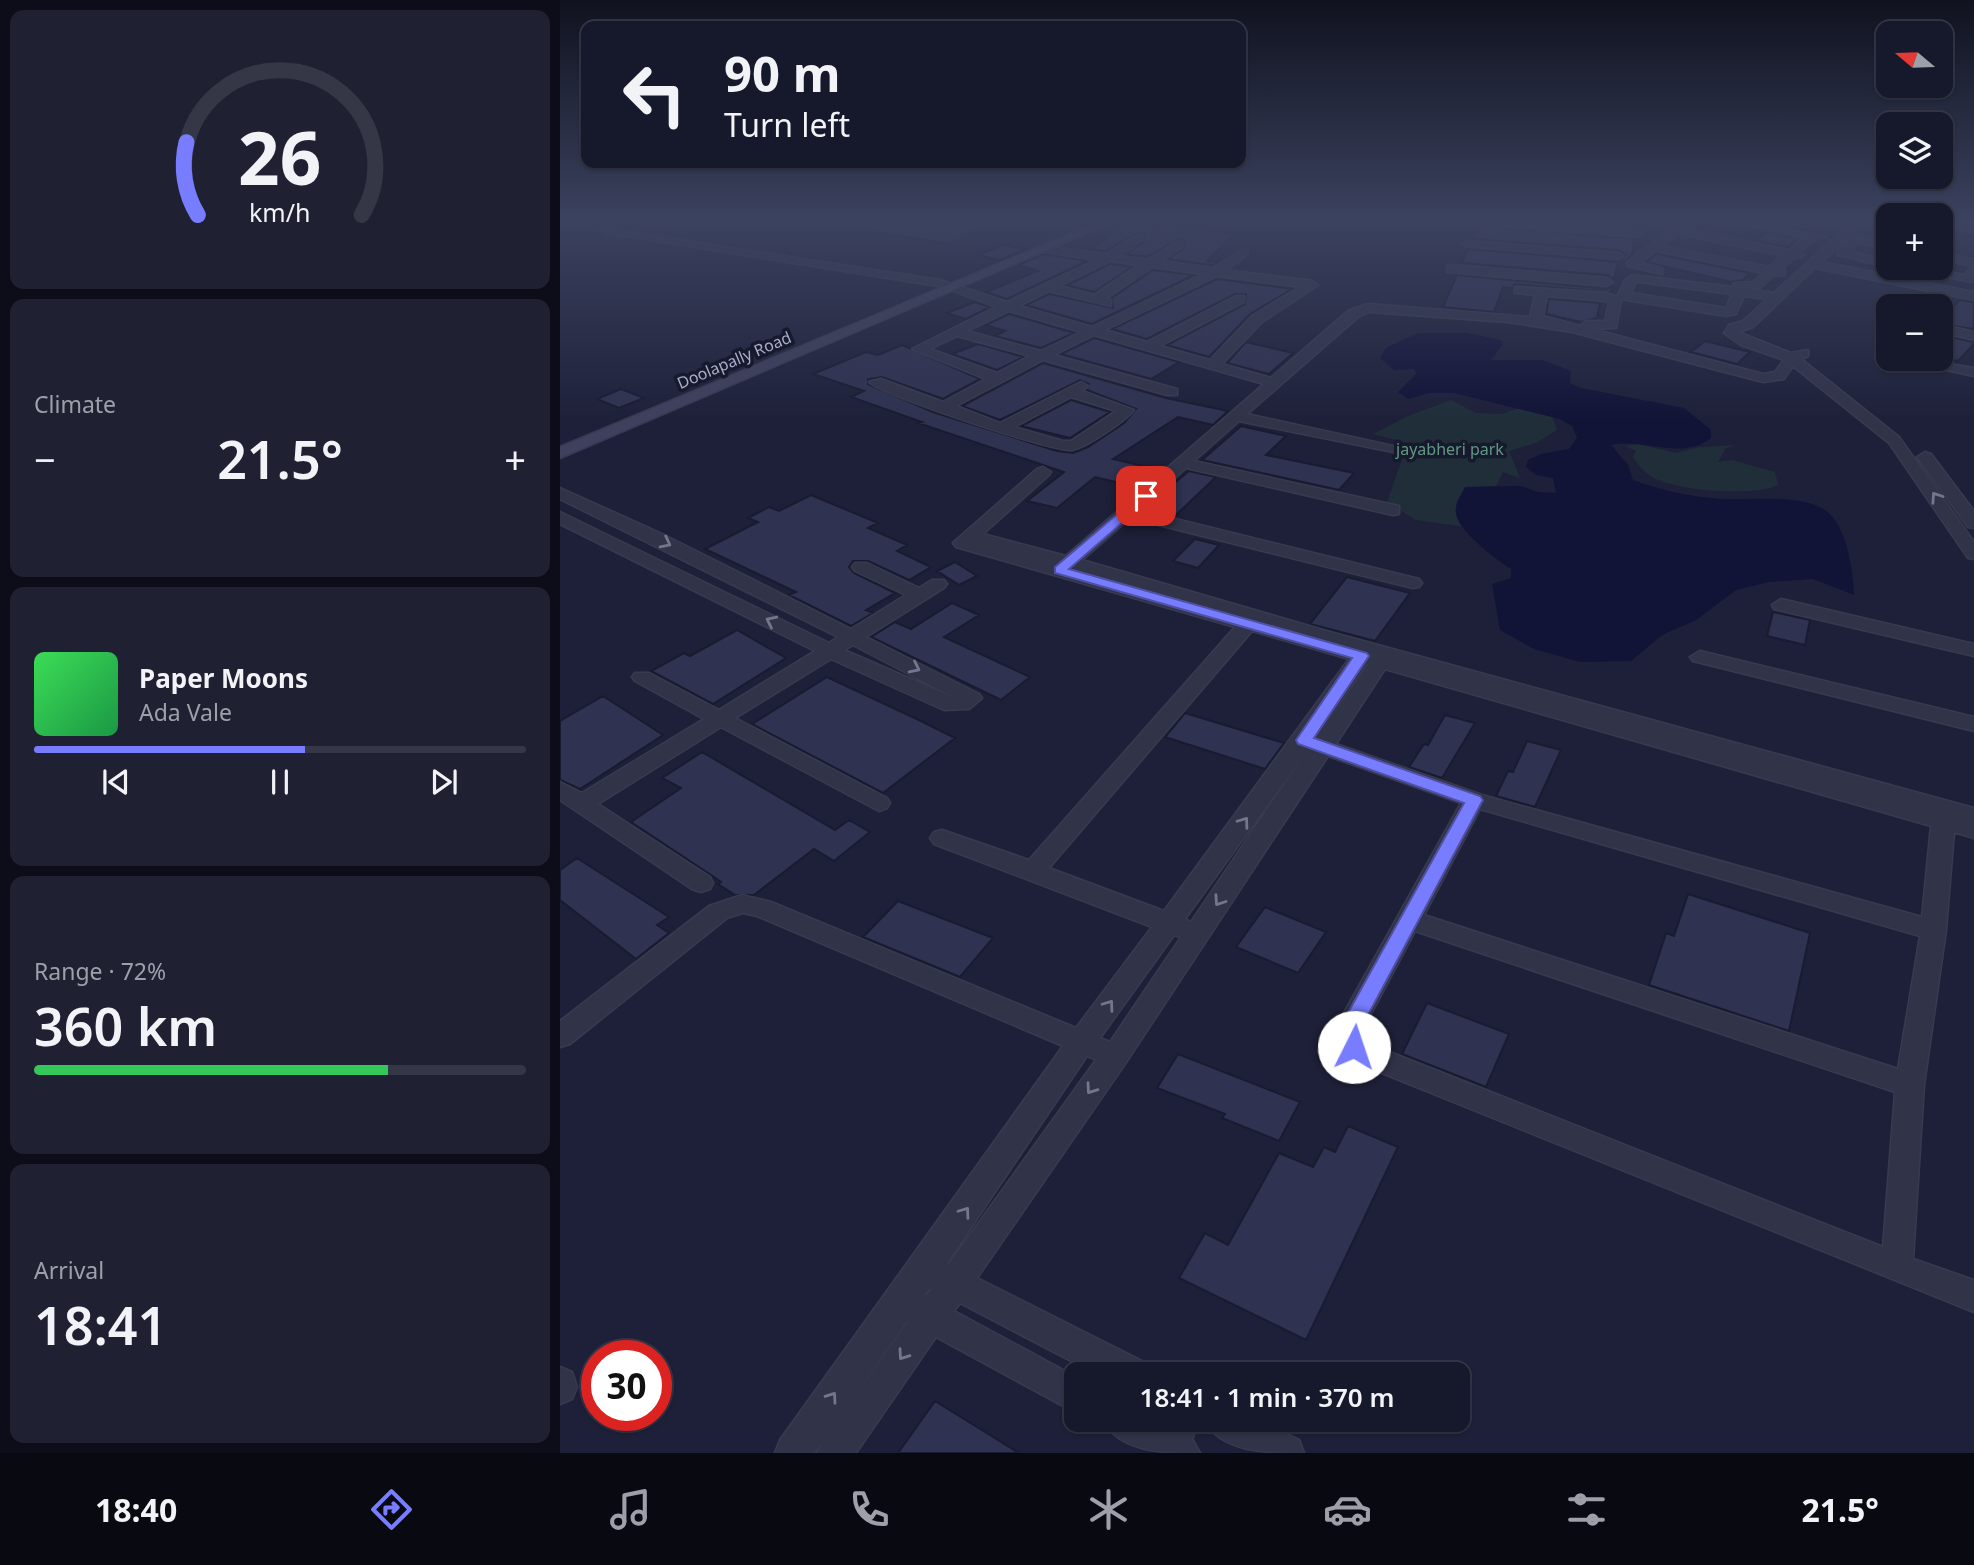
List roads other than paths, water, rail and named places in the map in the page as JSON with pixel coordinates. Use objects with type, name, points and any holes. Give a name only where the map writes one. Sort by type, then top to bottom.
[{"type":"main road","name":"Doolapally Road","points":[[560,442],[943,286]]},
{"type":"main road","name":"Doolapally Road","points":[[560,453],[943,286]]},
{"type":"street","points":[[947,286],[1006,306],[1274,383]]},
{"type":"street","points":[[1095,300],[1117,286]]},
{"type":"street","points":[[944,407],[1041,356],[1187,286]]},
{"type":"street","points":[[1212,366],[1257,319],[1311,286]]},
{"type":"street","points":[[1514,304],[1520,286]]},
{"type":"street","points":[[1628,286],[1623,296],[1726,312],[1732,312],[1739,292]]},
{"type":"street","points":[[1695,286],[1778,297]]},
{"type":"street","points":[[1791,286],[1748,324],[1734,328],[1731,333],[1746,342],[1798,355],[1857,392],[1910,439],[1974,523]]},
{"type":"street","points":[[1927,286],[1974,296]]},
{"type":"street","points":[[999,379],[919,350],[1049,287],[1137,310]]},
{"type":"street","points":[[1064,566],[1370,301],[1514,304],[1559,324],[1611,325],[1616,301],[1542,292],[1514,304]]},
{"type":"street","points":[[1542,292],[1536,318],[1763,378],[1779,376],[1798,355]]},
{"type":"street","points":[[1148,347],[1240,299]]},
{"type":"street","points":[[954,331],[1172,392]]},
{"type":"street","points":[[1953,331],[1974,336]]},
{"type":"street","points":[[1798,355],[1894,440],[1974,554]]},
{"type":"street","points":[[1953,367],[1974,372]]},
{"type":"street","points":[[1001,428],[1104,374]]},
{"type":"street","points":[[876,382],[1001,428],[1068,447],[1127,410],[1070,391]]},
{"type":"street","points":[[1236,416],[1388,449]]},
{"type":"street","points":[[1183,463],[1393,510]]},
{"type":"street","points":[[1043,472],[962,544],[1064,566],[1974,830]]},
{"type":"street","points":[[560,493],[972,698],[962,705],[951,706],[832,652],[560,517]]},
{"type":"street","points":[[1128,512],[1413,583]]},
{"type":"street","points":[[594,534],[620,521]]},
{"type":"street","points":[[861,567],[919,595]]},
{"type":"street","points":[[581,804],[717,719],[832,652],[938,583]]},
{"type":"street","points":[[736,604],[761,591]]},
{"type":"street","points":[[1781,605],[1974,650]]},
{"type":"street","points":[[1033,871],[1252,620]]},
{"type":"street","points":[[835,1453],[1115,1056],[1197,933],[1313,743],[1374,655]]},
{"type":"street","points":[[1374,655],[1543,693],[1974,816]]},
{"type":"street","points":[[1700,657],[1974,724]]},
{"type":"street","points":[[642,677],[879,803]]},
{"type":"street","points":[[1313,743],[1474,800],[1933,930]]},
{"type":"street","points":[[793,1453],[1082,1041],[1170,923],[1313,743]]},
{"type":"street","points":[[560,789],[701,883]]},
{"type":"street","points":[[1474,800],[1349,1029],[1350,1044],[1362,1053],[1897,1268],[1974,1296]]},
{"type":"street","points":[[1897,1268],[1910,1084],[1933,930],[1943,821]]},
{"type":"street","points":[[942,838],[1197,933]]},
{"type":"street","points":[[560,1036],[718,912],[742,904],[762,908],[1115,1056]]},
{"type":"street","points":[[1409,920],[1910,1084]]},
{"type":"street","points":[[924,1268],[1109,1362]]},
{"type":"street","points":[[901,1300],[1064,1390]]},
{"type":"street","points":[[1157,1432],[1179,1440]]},
{"type":"street","points":[[1246,1432],[1286,1453]]},
{"type":"park label","name":"jayabheri park","points":[[1450,449]]}]
